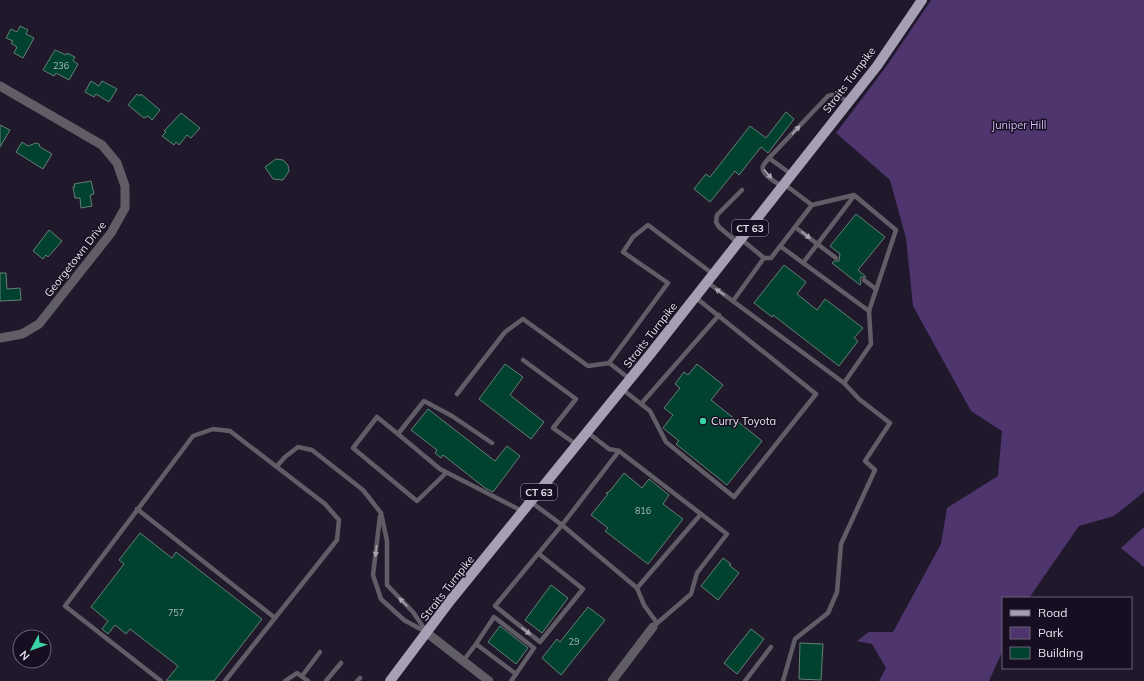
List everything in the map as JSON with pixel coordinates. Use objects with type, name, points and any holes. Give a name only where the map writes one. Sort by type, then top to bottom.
[{"type":"main road","name":"Straits Turnpike","points":[[390,681],[428,633],[450,601],[524,512],[696,297],[706,282],[877,66],[922,0]]},
{"type":"street","name":"Georgetown Drive","points":[[0,86],[102,145],[117,163],[126,186],[125,208],[111,234],[39,324],[22,334],[0,338]]},
{"type":"street","points":[[612,681],[655,625]]},
{"type":"street","points":[[428,633],[490,681]]},
{"type":"lane","points":[[812,205],[766,174],[763,170],[763,166],[828,96],[831,94],[836,94],[848,102]]},
{"type":"lane","points":[[769,158],[792,174]]},
{"type":"lane","points":[[742,190],[717,215],[716,222],[719,227],[764,258],[771,258],[812,205],[854,195]]},
{"type":"lane","points":[[803,263],[854,195]]},
{"type":"lane","points":[[844,384],[871,344],[869,311],[896,230],[854,195]]},
{"type":"lane","points":[[608,364],[668,284],[623,252],[633,237],[648,225],[713,274]]},
{"type":"lane","points":[[795,227],[836,258]]},
{"type":"lane","points":[[780,246],[869,311]]},
{"type":"lane","points":[[733,301],[764,258]]},
{"type":"lane","points":[[864,280],[876,289]]},
{"type":"lane","points":[[706,282],[844,384],[859,399],[890,423],[864,461],[875,470],[841,544],[837,592],[828,613],[795,639],[783,681]]},
{"type":"lane","points":[[622,389],[650,411],[666,442],[734,497],[816,394],[696,297]]},
{"type":"lane","points":[[641,404],[719,315]]},
{"type":"lane","points":[[457,394],[505,332],[523,319],[588,366],[608,364],[630,379]]},
{"type":"lane","points":[[523,360],[576,399],[553,428],[577,445]]},
{"type":"lane","points":[[398,434],[424,401],[452,416],[492,443]]},
{"type":"lane","points":[[446,473],[417,501],[353,448],[377,417],[446,473],[524,512]]},
{"type":"lane","points":[[161,681],[65,606],[193,436],[213,429],[230,431],[325,504],[339,520],[337,540],[225,681]]},
{"type":"lane","points":[[532,502],[562,525],[637,588],[655,625],[691,594],[697,573],[727,534],[619,451],[609,449],[587,432]]},
{"type":"lane","points":[[277,466],[285,457],[298,447],[312,450],[363,490],[381,513],[387,541],[387,585],[413,612],[428,633]]},
{"type":"lane","points":[[539,554],[583,590],[540,642],[495,606],[539,554],[619,451]]},
{"type":"lane","points":[[138,509],[275,618]]},
{"type":"lane","points":[[381,513],[373,575],[381,599],[404,620],[428,633]]},
{"type":"lane","points":[[637,588],[701,514]]},
{"type":"lane","points":[[463,661],[494,617],[534,648],[511,681]]},
{"type":"lane","points":[[476,644],[516,674]]},
{"type":"lane","points":[[745,681],[770,647]]},
{"type":"lane","points":[[302,676],[320,652]]},
{"type":"lane","points":[[326,681],[341,663]]},
{"type":"lane","points":[[285,681],[297,673],[308,681]]},
{"type":"green space","name":"Juniper Hill","points":[[931,0],[1144,0],[1144,492],[1114,516],[1079,526],[1030,597],[1002,597],[1002,652],[989,681],[879,681],[886,668],[872,644],[857,641],[869,632],[893,632],[941,544],[947,508],[998,476],[1002,431],[971,411],[913,306],[906,238],[890,180],[836,133],[888,64]]},
{"type":"green space","points":[[1144,527],[1144,567],[1121,548]]},
{"type":"building","points":[[20,26],[28,30],[26,34],[34,38],[23,58],[14,53],[17,47],[11,43],[13,41],[6,38],[11,29],[17,32]]},
{"type":"building","points":[[55,50],[75,57],[73,61],[78,64],[69,80],[56,73],[54,76],[43,70]]},
{"type":"building","points":[[91,81],[99,86],[102,81],[117,89],[109,102],[96,94],[94,97],[85,92]]},
{"type":"building","points":[[137,94],[140,96],[141,94],[160,110],[152,120],[148,116],[144,118],[128,105]]},
{"type":"building","points":[[786,112],[794,119],[768,153],[761,147],[739,175],[735,171],[710,202],[694,189],[706,174],[710,177],[750,126],[766,138]]},
{"type":"building","points":[[181,113],[200,128],[191,138],[187,135],[179,145],[176,142],[174,145],[162,136],[166,132],[164,131]]},
{"type":"building","points":[[0,125],[10,130],[0,147]]},
{"type":"building","points":[[22,142],[28,146],[36,143],[39,144],[40,147],[52,154],[43,169],[16,152]]},
{"type":"building","points":[[276,159],[283,160],[288,165],[289,171],[283,180],[273,179],[265,167]]},
{"type":"building","points":[[91,181],[94,194],[90,195],[92,206],[81,208],[80,198],[75,198],[73,187],[75,187],[74,184]]},
{"type":"building","points":[[856,214],[885,237],[858,270],[866,277],[861,277],[860,285],[832,263],[834,261],[839,261],[840,254],[830,246]]},
{"type":"building","points":[[49,230],[62,241],[48,257],[46,255],[43,259],[33,251]]},
{"type":"building","points":[[784,265],[806,282],[797,294],[817,310],[825,299],[863,328],[854,338],[858,341],[839,366],[773,315],[772,317],[754,303]]},
{"type":"building","points":[[0,273],[6,273],[7,289],[20,288],[21,300],[0,301]]},
{"type":"building","points":[[505,364],[523,377],[510,395],[544,422],[531,439],[479,399]]},
{"type":"building","name":"Curry Toyota","points":[[697,364],[723,385],[711,400],[762,441],[727,485],[676,444],[679,441],[663,428],[673,415],[664,408],[680,388],[675,384],[684,372],[688,375]]},
{"type":"building","points":[[428,409],[495,461],[507,446],[520,456],[493,492],[485,488],[443,455],[441,458],[435,453],[437,450],[411,430]]},
{"type":"building","points":[[624,473],[642,488],[649,479],[669,495],[663,504],[683,519],[648,564],[605,531],[608,528],[591,515],[608,494],[606,493],[610,491]]},
{"type":"building","points":[[140,533],[172,558],[176,552],[262,619],[214,681],[166,681],[178,666],[130,629],[126,634],[115,625],[108,634],[102,629],[108,621],[91,607],[124,564],[119,560]]},
{"type":"building","points":[[723,558],[739,573],[718,600],[701,586]]},
{"type":"building","points":[[551,585],[568,598],[542,633],[525,620]]},
{"type":"building","points":[[588,607],[605,620],[561,675],[542,658],[557,639],[560,642]]},
{"type":"building","points":[[500,626],[528,648],[516,664],[488,642]]},
{"type":"building","points":[[751,629],[764,639],[737,674],[724,663]]},
{"type":"building","points":[[800,643],[823,644],[821,680],[799,679]]},
{"type":"place","name":"Curry Toyota","points":[[703,421]]}]
